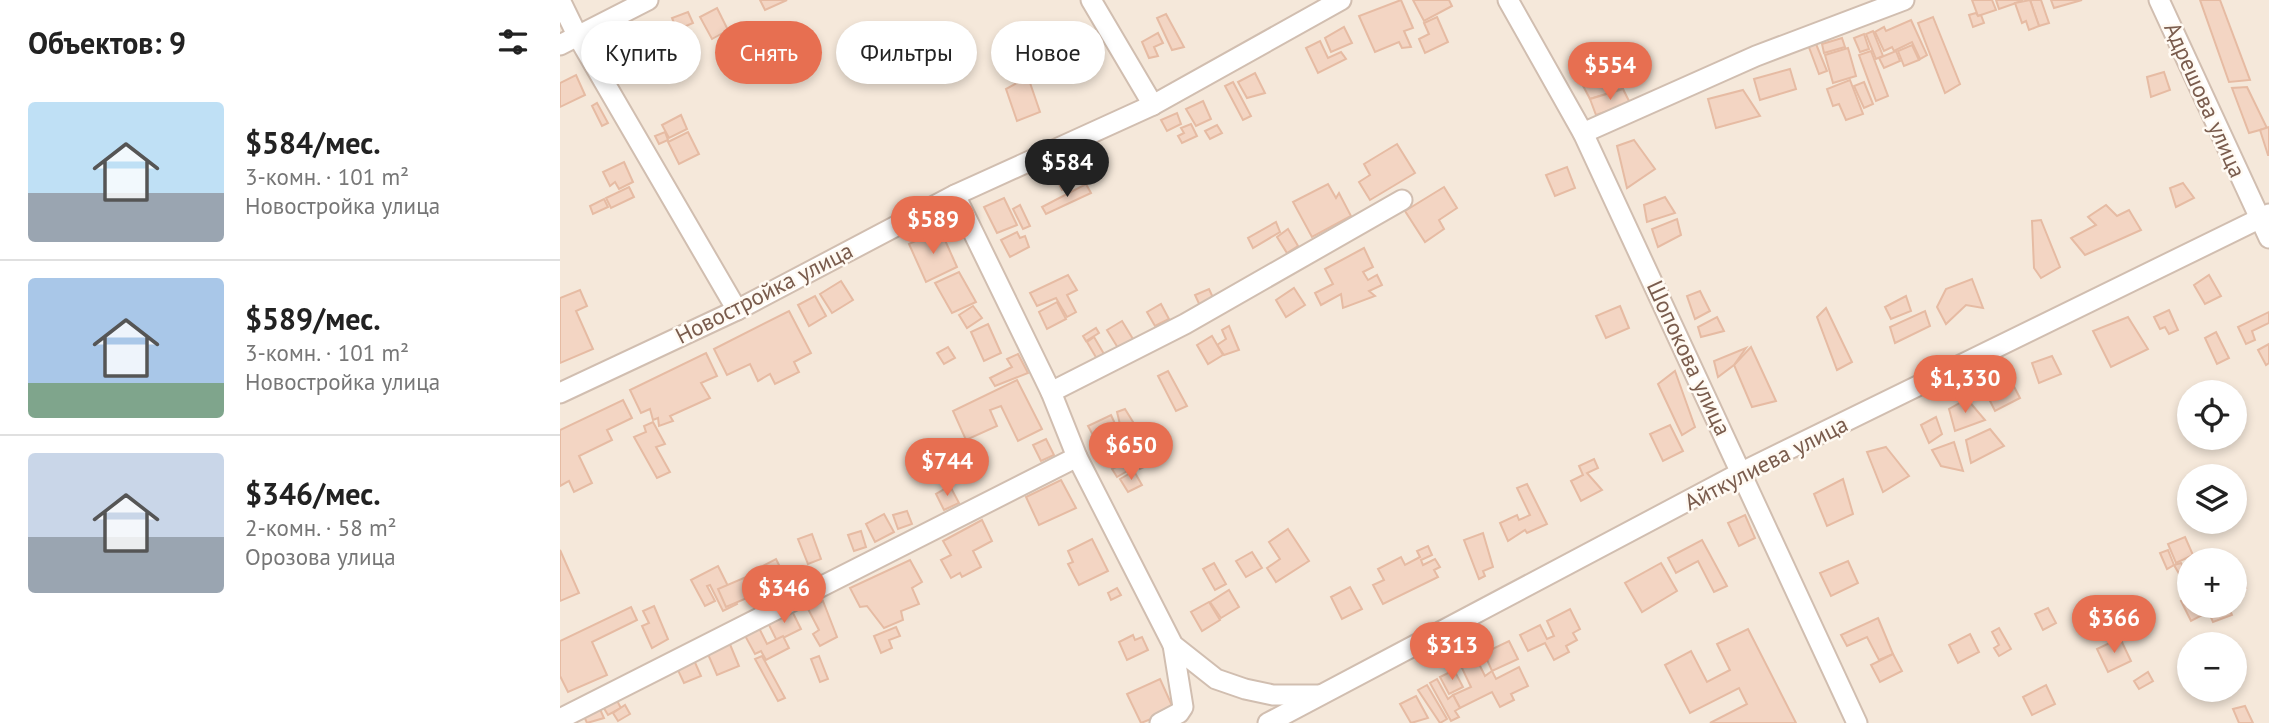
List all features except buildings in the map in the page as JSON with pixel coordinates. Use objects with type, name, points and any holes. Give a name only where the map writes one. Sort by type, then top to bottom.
[{"type":"street","points":[[560,0],[578,37],[737,310]]},
{"type":"street","points":[[560,45],[649,0]]},
{"type":"street","points":[[1091,0],[1153,105]]},
{"type":"street","name":"Новостройка улица","points":[[560,393],[737,310],[955,195],[1153,105],[1341,0]]},
{"type":"street","name":"Шопокова улица","points":[[1508,0],[1583,133],[1857,723]]},
{"type":"street","points":[[1583,133],[1756,56],[1904,0]]},
{"type":"street","name":"Адрешова улица","points":[[2159,0],[2264,217],[2269,238]]},
{"type":"street","points":[[955,195],[1052,392],[1077,457],[1173,645],[1183,707],[1179,713],[1160,723]]},
{"type":"street","points":[[1052,392],[1185,324],[1402,200]]},
{"type":"street","name":"Айткулиева улица","points":[[1268,723],[1742,472],[2264,217]]},
{"type":"street","points":[[560,719],[1077,457]]},
{"type":"street","points":[[1173,645],[1216,679],[1244,689],[1273,695],[1322,695]]},
{"type":"shaded area","points":[[560,0],[2269,0],[2269,723],[560,723]]}]
